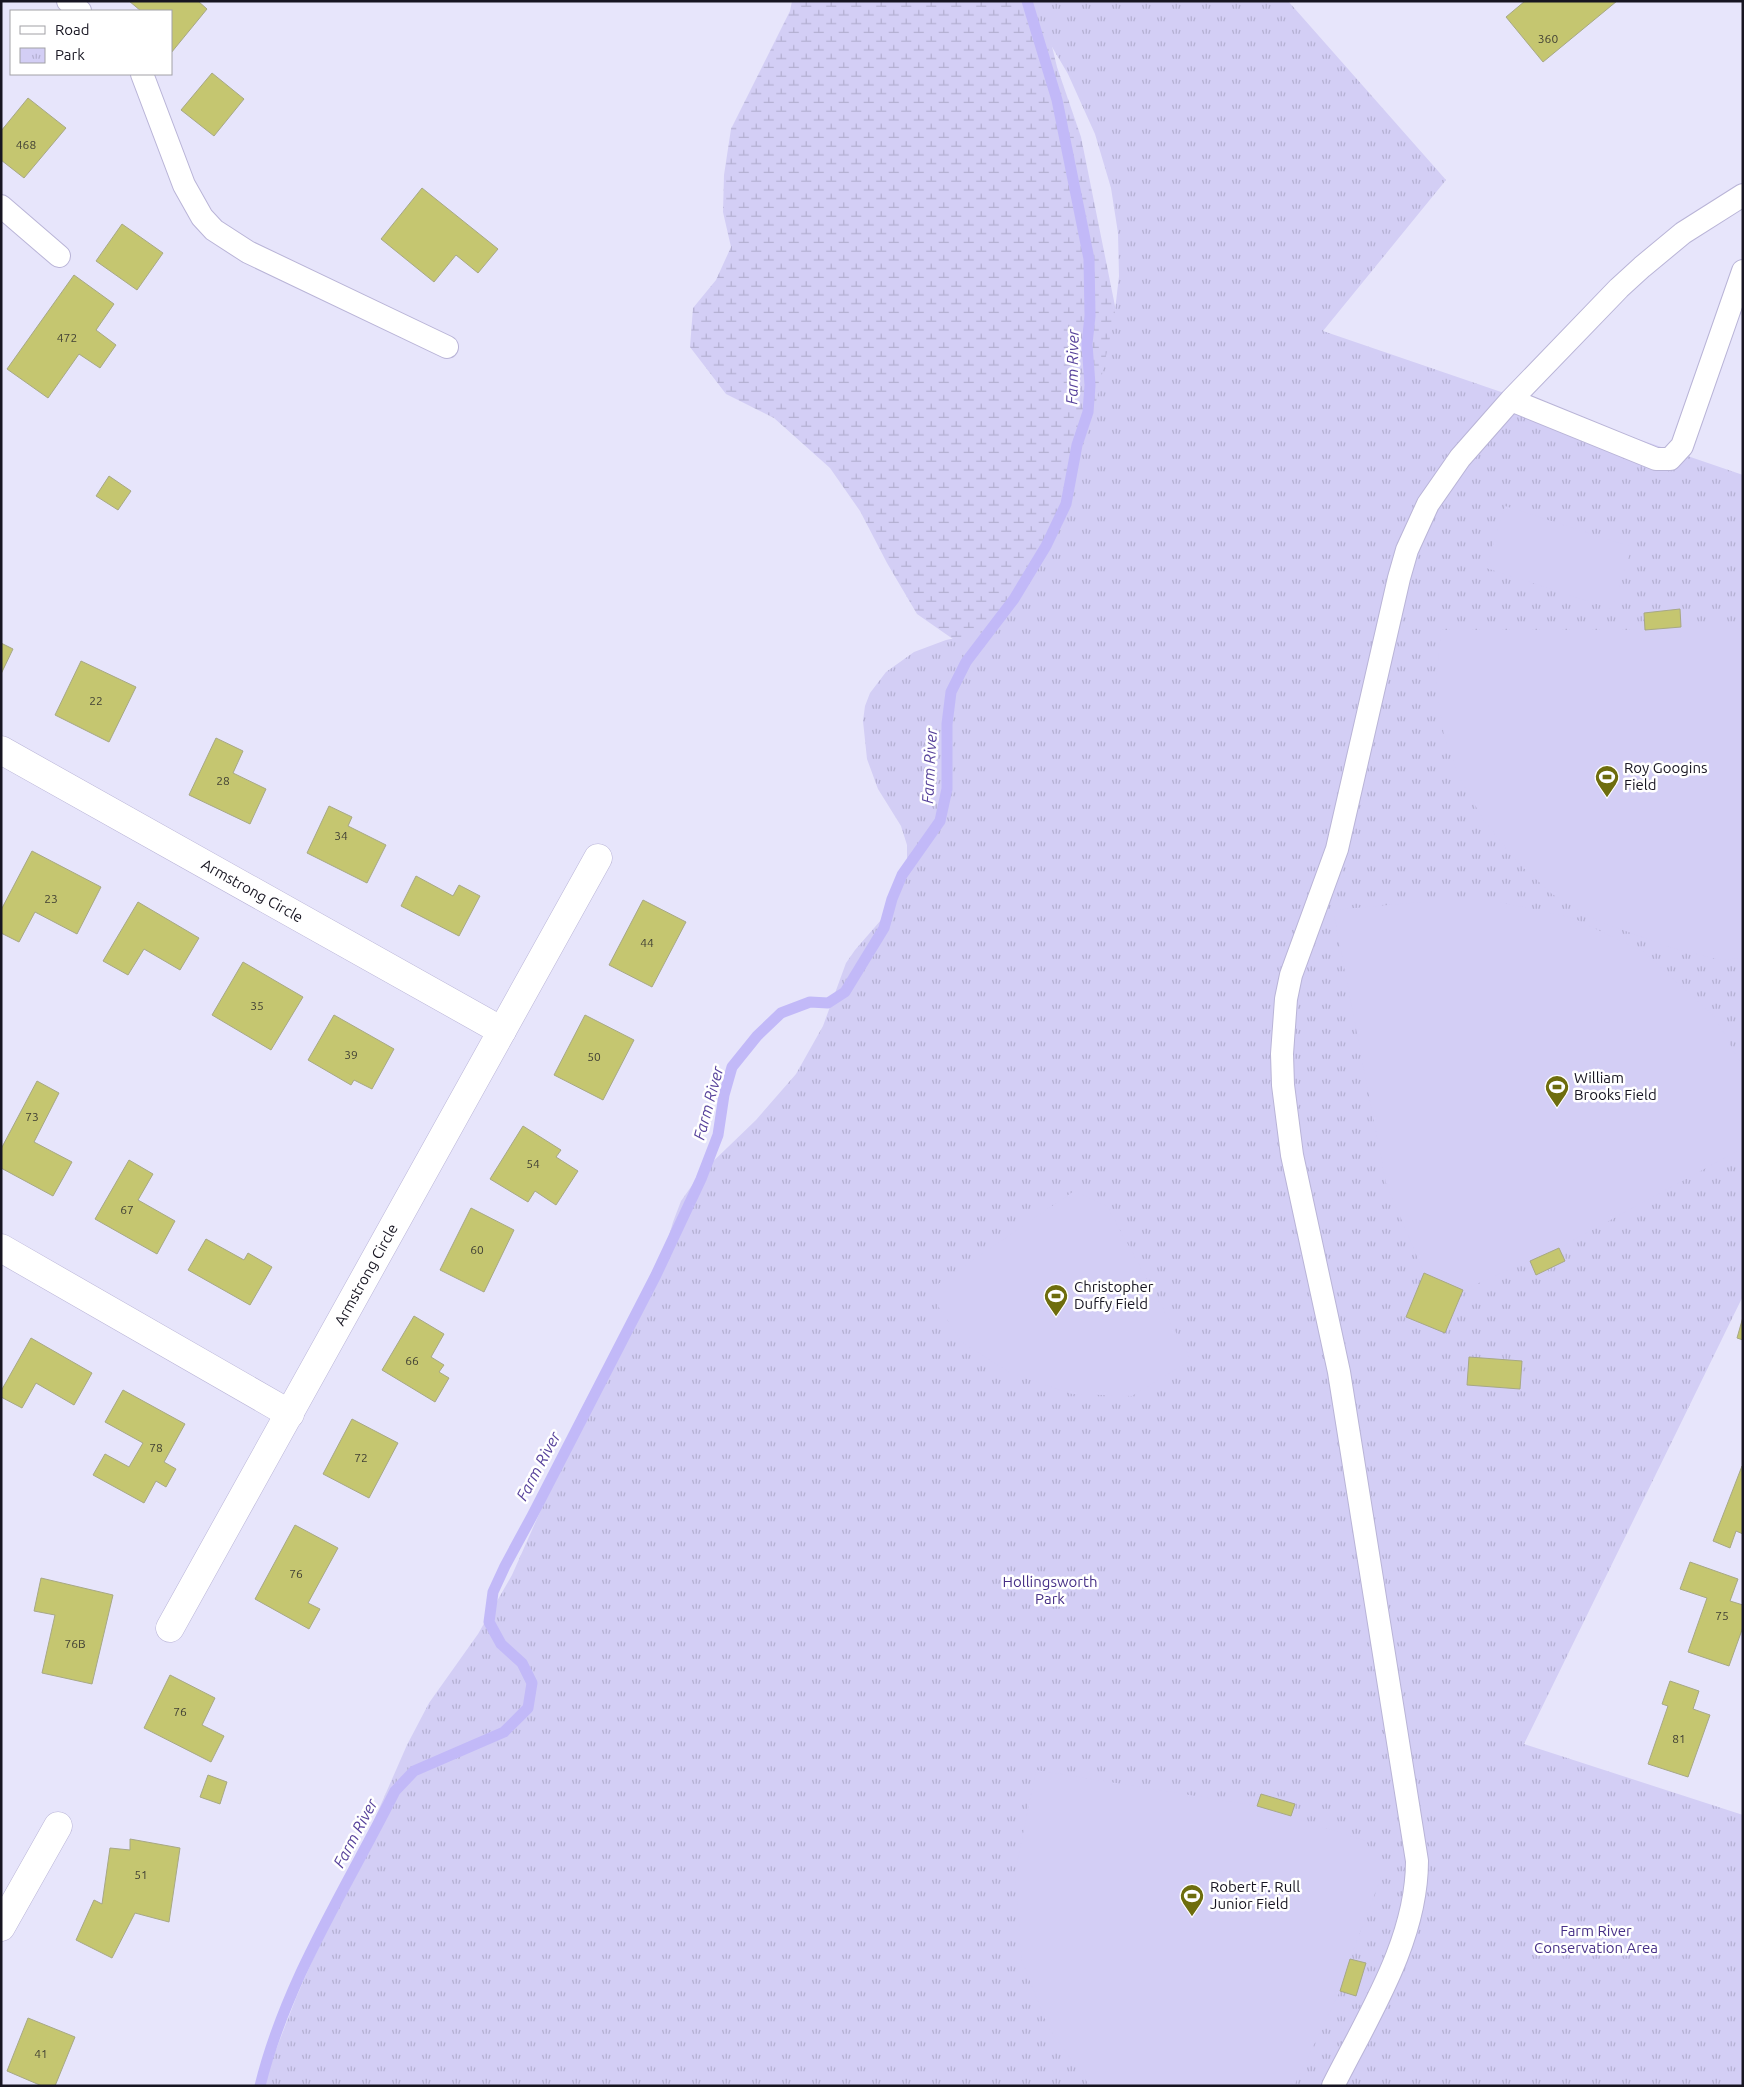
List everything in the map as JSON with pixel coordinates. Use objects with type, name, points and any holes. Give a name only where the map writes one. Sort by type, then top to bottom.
[{"type":"street","name":"Armstrong Circle","points":[[1,750],[502,1031]]},
{"type":"street","name":"Armstrong Circle","points":[[170,1628],[598,858]]},
{"type":"street","points":[[1,1248],[290,1414]]},
{"type":"street","points":[[1,1927],[58,1826]]},
{"type":"lane","points":[[68,1],[79,10]]},
{"type":"lane","points":[[142,75],[184,185],[202,217],[214,230],[248,252],[446,347]]},
{"type":"lane","points":[[1332,2086],[1394,1963],[1414,1898],[1417,1861],[1339,1372],[1292,1155],[1283,1085],[1282,1046],[1286,999],[1298,953],[1336,849],[1391,610],[1407,550],[1428,504],[1445,478],[1511,400],[1619,288],[1690,229],[1743,195]]},
{"type":"lane","points":[[1,206],[59,256]]},
{"type":"lane","points":[[1511,400],[1656,459],[1670,459],[1682,446],[1743,271]]},
{"type":"green space","points":[[792,1],[1041,1],[1057,67],[1081,137],[1115,306],[1115,359],[1105,413],[1017,641],[963,646],[917,614],[887,563],[860,511],[830,468],[774,418],[726,394],[690,347],[693,308],[716,280],[731,247],[723,212],[724,175],[731,129],[790,11]]},
{"type":"green space","name":"Hollingsworth Park","points":[[1025,1],[1288,1],[1446,180],[1323,331],[1743,475],[1743,1296],[1524,1744],[1743,1815],[1743,2086],[262,2086],[296,1998],[407,1745],[429,1703],[478,1634],[512,1575],[540,1512],[579,1413],[600,1374],[634,1322],[651,1289],[681,1201],[700,1174],[756,1120],[796,1074],[823,1026],[846,963],[881,920],[899,889],[907,866],[907,845],[901,826],[878,789],[867,759],[863,721],[865,706],[870,693],[886,672],[914,652],[946,640],[989,631],[1004,622],[1048,541],[1076,471],[1096,402],[1114,319],[1119,276],[1118,233],[1111,188],[1095,134],[1068,74]]},
{"type":"green space","points":[[1505,506],[1632,547],[1612,609],[1486,568]]},
{"type":"green space","name":"Roy Googins Field","points":[[1681,627],[1736,627],[1743,634],[1743,958],[1720,960],[1665,946],[1594,919],[1552,894],[1516,861],[1483,819],[1459,777],[1444,736],[1436,684],[1441,630],[1645,630]]},
{"type":"green space","name":"William Brooks Field","points":[[1421,902],[1499,902],[1573,918],[1644,952],[1715,1017],[1743,1068],[1743,1148],[1559,1248],[1463,1290],[1424,1273],[1386,1183],[1333,910]]},
{"type":"green space","name":"Christopher Duffy Field","points":[[1074,1191],[1107,1206],[1191,1360],[1132,1396],[1072,1394],[1010,1373],[962,1342],[928,1291]]},
{"type":"green space","name":"Robert F. Rull Junior Field","points":[[1036,1770],[1257,1806],[1366,1841],[1382,1875],[1340,1991],[1294,2086],[1090,2086],[1048,2027],[1022,1961],[1015,1873]]},
{"type":"building","points":[[129,1],[198,1],[207,9],[172,52],[172,10],[140,10]]},
{"type":"building","points":[[1525,1],[1617,1],[1543,62],[1506,17]]},
{"type":"building","points":[[212,73],[244,99],[214,136],[181,110]]},
{"type":"building","points":[[28,98],[66,128],[24,178],[1,160],[1,131]]},
{"type":"building","points":[[422,188],[498,249],[478,273],[456,255],[434,282],[381,239]]},
{"type":"building","points":[[122,224],[163,253],[137,290],[96,261]]},
{"type":"building","points":[[74,275],[114,304],[96,330],[116,345],[100,368],[79,354],[48,398],[7,369]]},
{"type":"building","points":[[109,476],[131,491],[118,510],[96,496]]},
{"type":"building","points":[[1680,609],[1681,627],[1645,630],[1644,613]]},
{"type":"building","points":[[1,643],[13,649],[1,674]]},
{"type":"building","points":[[81,661],[136,687],[109,742],[55,715]]},
{"type":"building","points":[[216,738],[243,751],[233,773],[266,789],[250,824],[189,795]]},
{"type":"building","points":[[329,806],[352,817],[348,826],[386,845],[367,883],[307,853]]},
{"type":"building","points":[[32,851],[101,887],[77,934],[35,912],[19,942],[1,933],[1,910]]},
{"type":"building","points":[[416,876],[453,896],[459,885],[480,896],[459,936],[401,906]]},
{"type":"building","points":[[643,900],[686,922],[652,987],[609,965]]},
{"type":"building","points":[[138,902],[199,938],[180,970],[144,949],[128,975],[103,961]]},
{"type":"building","points":[[243,962],[303,997],[271,1050],[212,1015]]},
{"type":"building","points":[[334,1015],[394,1049],[372,1089],[354,1080],[351,1085],[308,1060]]},
{"type":"building","points":[[585,1015],[634,1040],[603,1100],[554,1075]]},
{"type":"building","points":[[37,1081],[59,1093],[34,1142],[72,1162],[53,1196],[1,1168],[1,1149]]},
{"type":"building","points":[[523,1126],[561,1150],[556,1157],[578,1171],[556,1205],[535,1191],[528,1202],[490,1179]]},
{"type":"building","points":[[129,1160],[153,1174],[138,1200],[175,1221],[157,1254],[95,1219]]},
{"type":"building","points":[[471,1208],[514,1230],[484,1292],[440,1270]]},
{"type":"building","points":[[206,1239],[244,1260],[248,1253],[272,1267],[250,1305],[188,1270]]},
{"type":"building","points":[[1559,1248],[1565,1261],[1536,1275],[1530,1261]]},
{"type":"building","points":[[1424,1273],[1463,1290],[1445,1333],[1406,1317]]},
{"type":"building","points":[[414,1316],[444,1334],[431,1357],[444,1365],[439,1372],[449,1378],[435,1402],[382,1370]]},
{"type":"building","points":[[1743,1317],[1743,1340],[1737,1338]]},
{"type":"building","points":[[31,1338],[92,1373],[74,1405],[36,1383],[22,1408],[1,1397],[1,1391]]},
{"type":"building","points":[[1469,1357],[1522,1361],[1520,1389],[1467,1385]]},
{"type":"building","points":[[123,1390],[185,1424],[164,1462],[176,1469],[166,1487],[156,1481],[144,1503],[93,1475],[105,1454],[129,1467],[143,1443],[105,1422]]},
{"type":"building","points":[[352,1419],[398,1443],[369,1498],[323,1474]]},
{"type":"building","points":[[1742,1466],[1743,1534],[1736,1531],[1730,1548],[1713,1541]]},
{"type":"building","points":[[295,1525],[338,1548],[308,1603],[320,1609],[309,1629],[255,1599]]},
{"type":"building","points":[[1690,1562],[1738,1579],[1730,1601],[1743,1605],[1743,1627],[1729,1666],[1688,1652],[1707,1598],[1680,1589]]},
{"type":"building","points":[[41,1578],[113,1595],[92,1684],[42,1673],[55,1615],[34,1611]]},
{"type":"building","points":[[170,1675],[215,1698],[202,1725],[224,1736],[211,1762],[144,1728]]},
{"type":"building","points":[[1670,1681],[1699,1691],[1693,1709],[1710,1715],[1688,1777],[1648,1764],[1668,1706],[1662,1704]]},
{"type":"building","points":[[208,1775],[227,1782],[220,1804],[200,1797]]},
{"type":"building","points":[[1261,1794],[1295,1804],[1291,1816],[1257,1806]]},
{"type":"building","points":[[130,1839],[180,1848],[169,1922],[135,1913],[112,1958],[76,1940],[94,1900],[102,1904],[110,1848],[130,1850]]},
{"type":"building","points":[[1350,1959],[1366,1963],[1356,1996],[1340,1991]]},
{"type":"building","points":[[28,2018],[75,2037],[55,2086],[42,2086],[7,2071]]},
{"type":"waterway","name":"Farm River","points":[[260,2086],[271,2047],[301,1971],[395,1791],[414,1771],[504,1732],[528,1708],[532,1683],[522,1663],[501,1644],[489,1622],[493,1592],[656,1275],[701,1179],[718,1135],[724,1095],[732,1067],[757,1036],[781,1013],[810,1002],[828,1003],[845,992],[884,928],[892,899],[902,875],[940,821],[947,789],[947,724],[951,692],[966,662],[1014,599],[1046,546],[1066,504],[1077,445],[1088,412],[1090,385],[1087,344],[1090,316],[1089,259],[1057,100],[1027,1]]},
{"type":"place","name":"Roy Googins Field","points":[[1607,798]]},
{"type":"place","name":"William Brooks Field","points":[[1557,1108]]},
{"type":"place","name":"Christopher Duffy Field","points":[[1056,1317]]},
{"type":"place","name":"Robert F. Rull Junior Field","points":[[1192,1917]]},
{"type":"park label","name":"Farm River Conservation Area","points":[[1596,1940]]}]
